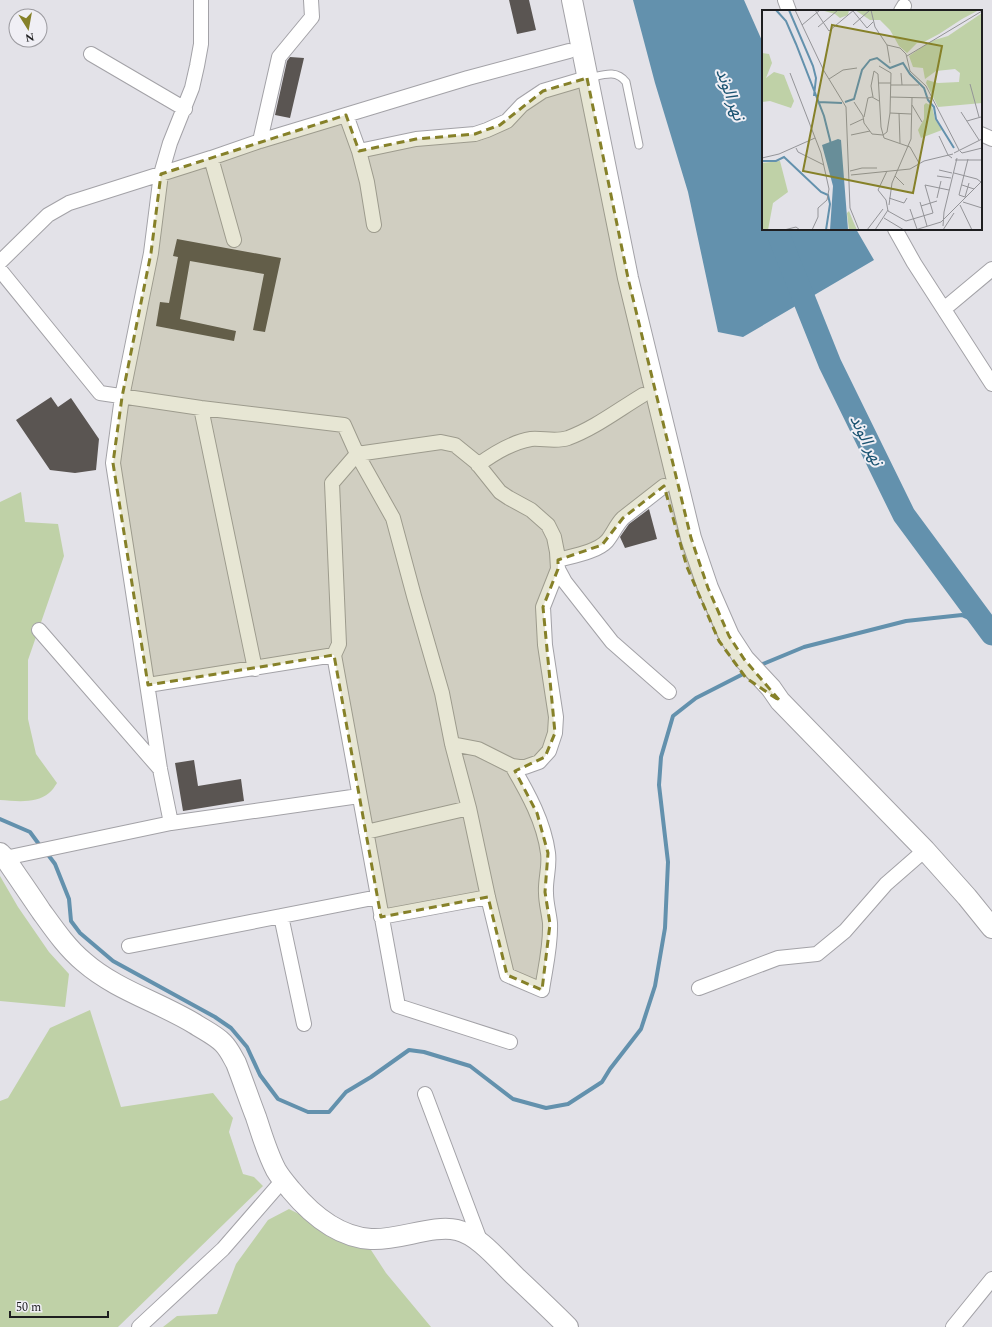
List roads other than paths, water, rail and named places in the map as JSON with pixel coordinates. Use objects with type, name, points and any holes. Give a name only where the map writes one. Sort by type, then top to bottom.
[{"type":"main road","points":[[559,0],[575,50],[616,279],[664,486],[679,541],[697,592],[719,641],[734,654]]},
{"type":"main road","points":[[572,0],[575,50]]},
{"type":"main road","points":[[581,80],[684,512],[698,563],[729,636],[740,671],[757,680],[766,693],[780,701],[925,850],[967,897],[992,928]]},
{"type":"main road","points":[[2,856],[68,947],[83,962],[103,977],[138,996],[180,1015],[213,1035],[230,1051],[236,1063],[267,1149],[277,1172],[311,1212],[321,1220],[348,1235],[372,1240],[432,1231],[457,1230],[468,1234],[480,1243],[568,1327]]},
{"type":"street","points":[[171,823],[160,769],[113,463],[122,396],[147,280],[161,174],[170,144],[185,109],[198,66],[201,44],[201,0]]},
{"type":"street","points":[[260,141],[279,57],[312,17],[311,0]]},
{"type":"street","points":[[785,0],[789,10]]},
{"type":"street","points":[[0,262],[48,215],[69,203],[260,141],[468,78],[575,50]]},
{"type":"street","points":[[91,54],[185,109]]},
{"type":"street","points":[[359,151],[416,139],[475,134],[507,121],[522,105],[538,93],[548,88],[581,80]]},
{"type":"street","points":[[346,115],[359,151],[374,224]]},
{"type":"street","points":[[982,134],[992,139]]},
{"type":"street","points":[[211,158],[234,240]]},
{"type":"street","points":[[896,230],[992,384]]},
{"type":"street","points":[[944,309],[992,269]]},
{"type":"street","points":[[0,270],[100,393],[201,408],[344,425],[357,454],[393,518],[442,693],[452,744],[470,808],[488,897],[507,975],[542,990],[550,924],[545,892],[548,854],[537,813],[527,791],[512,766]]},
{"type":"street","points":[[478,464],[496,453],[525,441],[536,439],[559,440],[574,435],[601,422],[642,395]]},
{"type":"street","points":[[201,408],[254,669]]},
{"type":"street","points":[[510,1042],[398,1006],[334,655],[339,644],[332,483],[357,454],[441,442],[448,442],[456,445],[478,464],[500,492],[531,510],[548,525],[554,537],[558,564],[565,582],[612,642],[669,692]]},
{"type":"street","points":[[452,744],[478,749],[512,766],[526,767],[539,762],[549,751],[555,733],[556,717],[545,645],[543,607],[558,564],[602,545],[606,542],[617,524],[623,518],[664,486]]},
{"type":"street","points":[[39,630],[160,769]]},
{"type":"street","points":[[148,685],[334,655]]},
{"type":"street","points":[[2,856],[72,845],[171,823],[359,796]]},
{"type":"street","points":[[366,832],[470,808]]},
{"type":"street","points":[[699,988],[778,958],[817,954],[845,931],[886,884],[925,850]]},
{"type":"street","points":[[129,946],[378,897]]},
{"type":"street","points":[[381,917],[488,897]]},
{"type":"street","points":[[281,916],[304,1024]]},
{"type":"street","points":[[425,1094],[480,1243]]},
{"type":"street","points":[[139,1327],[223,1248],[283,1180]]},
{"type":"street","points":[[953,1327],[992,1279]]},
{"type":"lane","points":[[581,80],[609,74],[616,74],[622,77],[626,82],[639,145]]},
{"type":"water","points":[[633,0],[744,0],[762,41],[762,230],[857,230],[874,260],[743,337],[718,332],[688,192],[655,83]]},
{"type":"waterway","name":"نهر الوند","points":[[776,230],[830,364],[904,515],[992,634]]},
{"type":"waterway","points":[[758,666],[804,647],[906,621],[962,615],[986,626]]},
{"type":"waterway","points":[[46,852],[55,864],[69,899],[71,921],[80,933],[113,961],[215,1017],[231,1028],[247,1047],[260,1075],[278,1099],[308,1112],[329,1112],[346,1092],[371,1077],[409,1050],[424,1052],[470,1066],[513,1099],[546,1108],[568,1104],[602,1082],[610,1069],[641,1029],[655,986],[665,928],[668,862],[659,785],[661,757],[673,716],[696,698],[749,671]]},
{"type":"waterway","points":[[0,819],[30,832],[41,847]]}]
